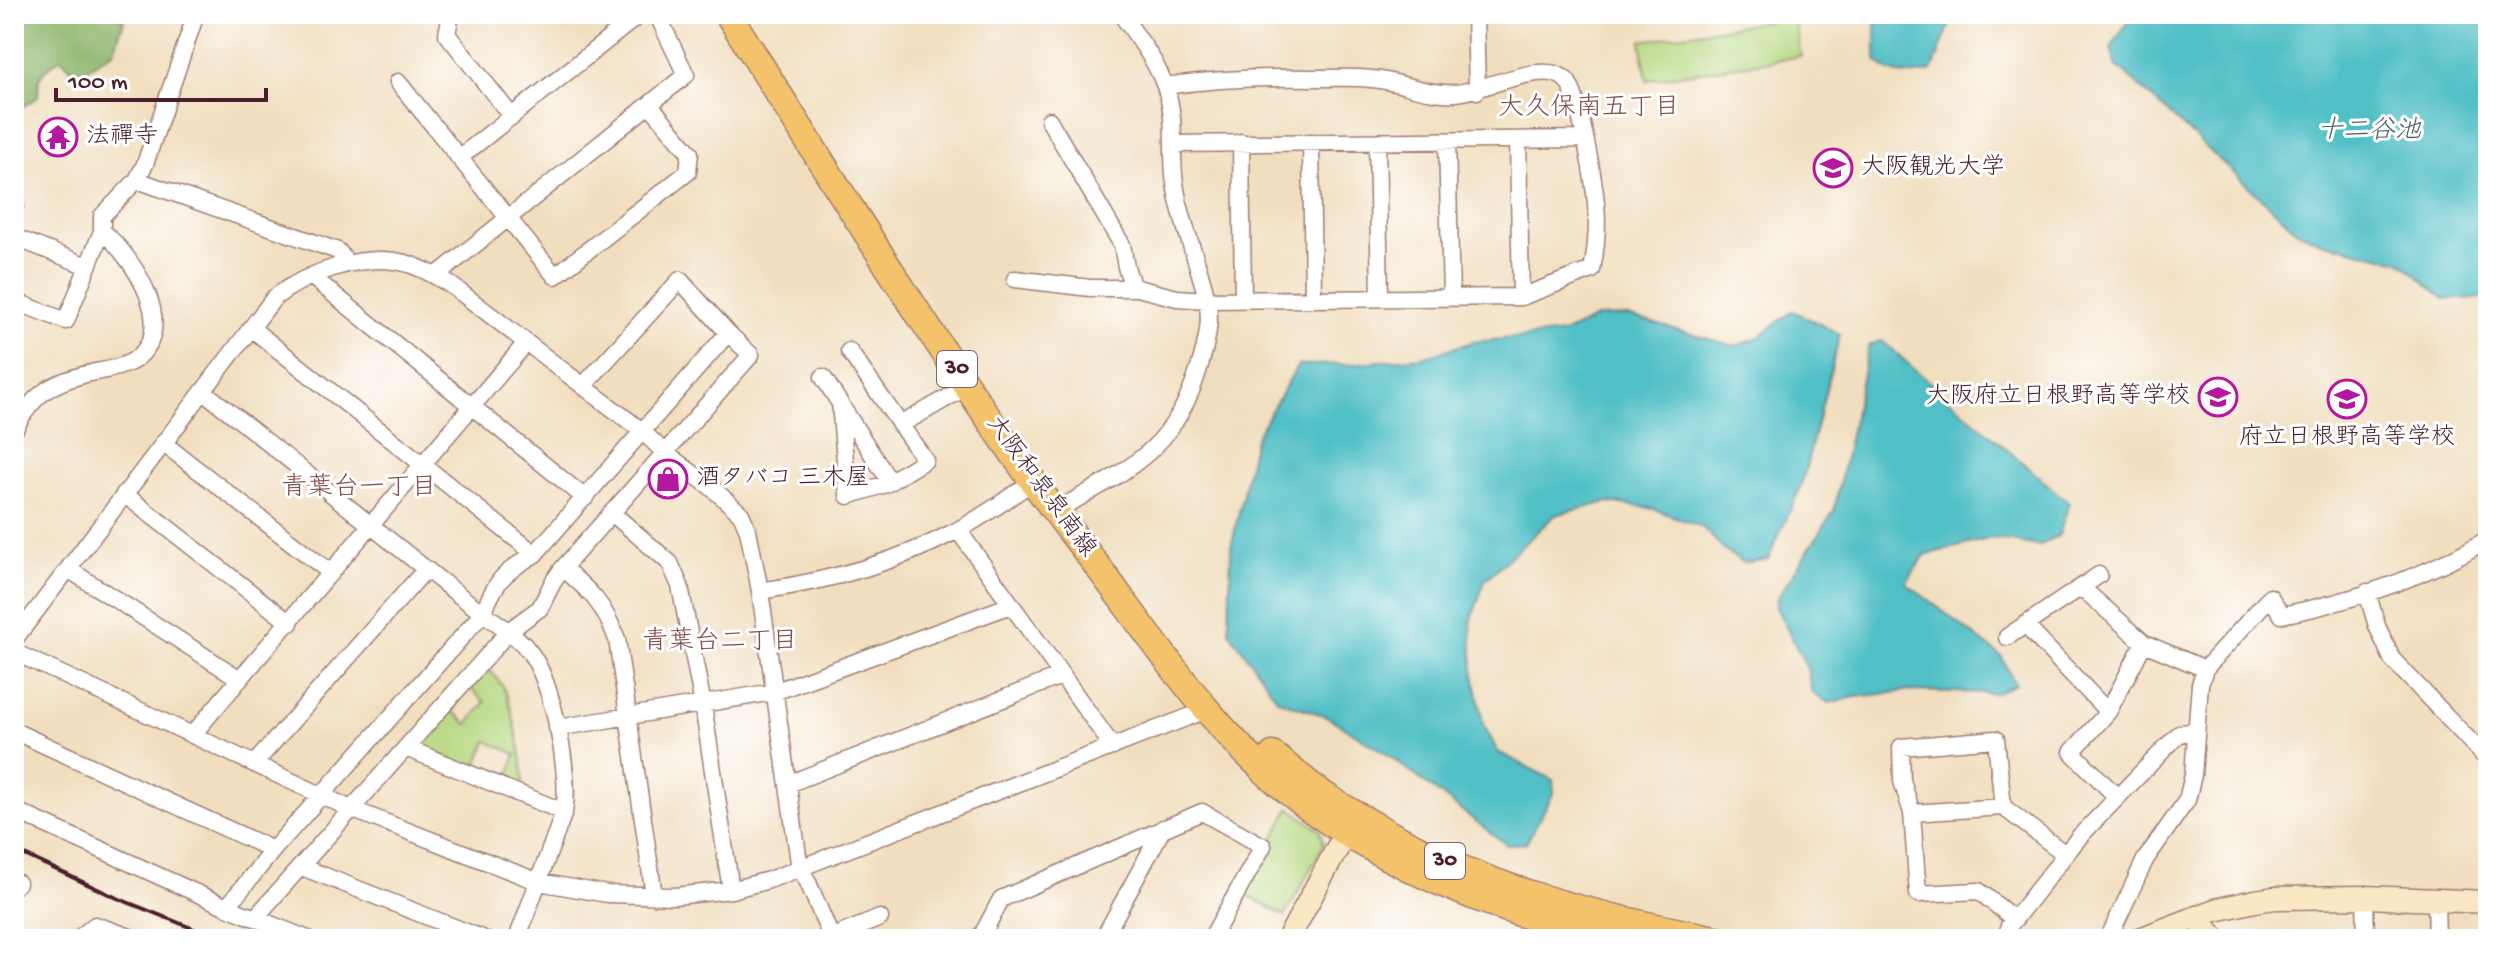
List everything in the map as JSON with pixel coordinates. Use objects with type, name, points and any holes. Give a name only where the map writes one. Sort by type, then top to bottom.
[{"type":"main road","name":"大阪和泉泉南線","points":[[728,14],[1033,482],[1171,667],[1251,758],[1345,834],[1446,886],[1546,921],[1610,939]]},
{"type":"main road","name":"大阪和泉泉南線","points":[[1209,709],[1328,798],[1407,845],[1499,884],[1546,921],[1653,927],[1716,939]]},
{"type":"street","points":[[14,301],[66,321],[102,231],[102,216],[137,180],[145,164],[196,14]]},
{"type":"street","points":[[451,14],[447,34],[512,117]]},
{"type":"street","points":[[459,158],[640,14]]},
{"type":"street","points":[[436,276],[686,75],[657,14]]},
{"type":"street","points":[[1056,511],[1148,455],[1165,436],[1183,410],[1194,385],[1209,315],[1175,183],[1171,108],[1165,86],[1152,58],[1121,14]]},
{"type":"street","points":[[1475,14],[1477,91]]},
{"type":"street","points":[[1015,279],[1090,288],[1133,288],[1177,298],[1207,300],[1521,297],[1592,270],[1596,204],[1574,91],[1565,78],[1537,72],[1477,91],[1455,93],[1427,92],[1374,79],[1225,79],[1165,86]]},
{"type":"street","points":[[398,82],[555,276],[688,172],[690,153],[650,105]]},
{"type":"street","points":[[1049,120],[1122,245],[1133,288]]},
{"type":"street","points":[[1174,144],[1584,139]]},
{"type":"street","points":[[1447,141],[1451,297]]},
{"type":"street","points":[[1518,141],[1521,297]]},
{"type":"street","points":[[1241,142],[1243,298]]},
{"type":"street","points":[[1311,142],[1313,298]]},
{"type":"street","points":[[1377,142],[1380,297]]},
{"type":"street","points":[[137,180],[338,251],[347,263]]},
{"type":"street","points":[[14,431],[22,414],[36,397],[53,384],[129,362],[141,353],[150,339],[154,323],[147,293],[115,242],[102,231]]},
{"type":"street","points":[[14,237],[87,266]]},
{"type":"street","points":[[14,640],[274,298],[292,284],[347,263],[402,262],[436,276],[642,431],[741,514],[748,530],[760,591],[800,869],[830,939],[880,918]]},
{"type":"street","points":[[311,276],[585,498]]},
{"type":"street","points":[[255,918],[510,630],[540,608],[563,568],[751,355],[680,280],[583,386]]},
{"type":"street","points":[[251,328],[535,554]]},
{"type":"street","points":[[227,907],[273,850],[483,613],[494,586],[509,570],[535,554],[728,333]]},
{"type":"street","points":[[193,734],[526,343]]},
{"type":"street","points":[[840,403],[848,496],[890,482],[925,460],[849,351]]},
{"type":"street","points":[[823,377],[890,482]]},
{"type":"street","points":[[900,425],[968,386]]},
{"type":"street","points":[[203,391],[426,569],[510,630],[543,671],[557,728],[567,796],[564,812],[517,939]]},
{"type":"street","points":[[163,443],[331,573]]},
{"type":"street","points":[[760,591],[845,576],[888,562],[958,530],[1033,482]]},
{"type":"street","points":[[124,494],[290,623]]},
{"type":"street","points":[[612,513],[670,563],[680,586],[703,705],[731,890]]},
{"type":"street","points":[[958,530],[1113,747]]},
{"type":"street","points":[[2111,939],[2145,860],[2187,800],[2193,775],[2200,684],[2205,669],[2270,597],[2282,615],[2315,609],[2413,577],[2462,555],[2488,539]]},
{"type":"street","points":[[563,568],[591,592],[607,612],[617,639],[654,896]]},
{"type":"street","points":[[68,569],[240,679]]},
{"type":"street","points":[[254,764],[426,569]]},
{"type":"street","points":[[2007,637],[2099,575]]},
{"type":"street","points":[[2082,588],[2144,643],[2205,669]]},
{"type":"street","points":[[2367,592],[2377,626],[2392,659],[2488,760]]},
{"type":"street","points":[[557,728],[774,692],[1011,605]]},
{"type":"street","points":[[2025,625],[2108,712]]},
{"type":"street","points":[[2117,797],[2072,752],[2108,712],[2144,643]]},
{"type":"street","points":[[14,652],[351,809],[539,882],[583,891],[654,896],[731,890],[800,869],[1209,709]]},
{"type":"street","points":[[788,784],[1061,676]]},
{"type":"street","points":[[2007,939],[2009,926],[2080,836],[2179,734],[2196,730]]},
{"type":"street","points":[[14,731],[273,850]]},
{"type":"street","points":[[2003,807],[1996,739],[1901,747],[1902,781],[1912,813],[1918,894],[1979,891],[2014,919]]},
{"type":"street","points":[[406,748],[564,812]]},
{"type":"street","points":[[1912,813],[2003,807],[2065,854]]},
{"type":"street","points":[[14,810],[227,907],[308,939]]},
{"type":"street","points":[[980,939],[1001,899],[1202,812],[1263,846],[1211,939]]},
{"type":"street","points":[[1103,939],[1163,828]]},
{"type":"street","points":[[1288,939],[1345,834]]},
{"type":"street","points":[[302,867],[484,939]]},
{"type":"street","points":[[2365,897],[2366,939]]},
{"type":"street","points":[[2140,939],[2196,917],[2265,899],[2365,897],[2488,902]]},
{"type":"street","points":[[2436,900],[2437,939]]},
{"type":"street","points":[[2196,917],[2215,939]]},
{"type":"street","points":[[78,939],[95,925],[136,939]]},
{"type":"green space","points":[[14,14],[112,14],[124,21],[114,51],[77,75],[61,58],[42,73],[38,97],[16,111]]},
{"type":"green space","points":[[1794,17],[1801,56],[1647,80],[1641,41]]},
{"type":"green space","points":[[487,667],[503,687],[510,708],[521,753],[522,788],[507,782],[516,754],[487,741],[475,769],[420,748],[418,743],[449,708],[468,724],[485,702],[468,686]]},
{"type":"green space","points":[[1290,808],[1320,830],[1324,844],[1285,916],[1243,893]]},
{"type":"water","points":[[1876,14],[1984,14],[1952,19],[1932,71],[1909,75],[1889,71],[1876,60]]},
{"type":"water","name":"十二谷池","points":[[2133,14],[2488,14],[2488,298],[2445,299],[2400,261],[2321,242],[2297,231],[2116,65],[2111,48]]},
{"type":"water","points":[[1793,311],[1840,334],[1801,486],[1768,559],[1744,563],[1726,551],[1702,527],[1654,509],[1608,502],[1555,515],[1485,580],[1471,621],[1473,669],[1483,724],[1498,752],[1553,780],[1554,792],[1526,843],[1507,845],[1387,754],[1326,716],[1278,700],[1229,631],[1231,548],[1255,438],[1298,365],[1352,364],[1422,357],[1473,342],[1565,333],[1598,317],[1628,316],[1734,346],[1756,339]]},
{"type":"water","points":[[1882,341],[2069,503],[2059,535],[2039,546],[1992,538],[1925,555],[1906,583],[2001,656],[2015,684],[1997,693],[1907,691],[1829,703],[1812,693],[1807,668],[1776,607],[1776,600],[1834,511],[1869,345]]},
{"type":"railway","points":[[14,850],[117,898],[219,939]]},
{"type":"place","name":"法禪寺","points":[[58,137]]},
{"type":"place","name":"大阪観光大学","points":[[1833,168]]},
{"type":"place","name":"大阪府立日根野高等学校","points":[[2218,397]]},
{"type":"place","name":"府立日根野高等学校","points":[[2347,399]]},
{"type":"place","name":"酒タバコ 三木屋","points":[[668,479]]},
{"type":"district","name":"大久保南五丁目","points":[[1589,109]]},
{"type":"district","name":"青葉台一丁目","points":[[359,489]]},
{"type":"district","name":"青葉台二丁目","points":[[720,643]]}]
